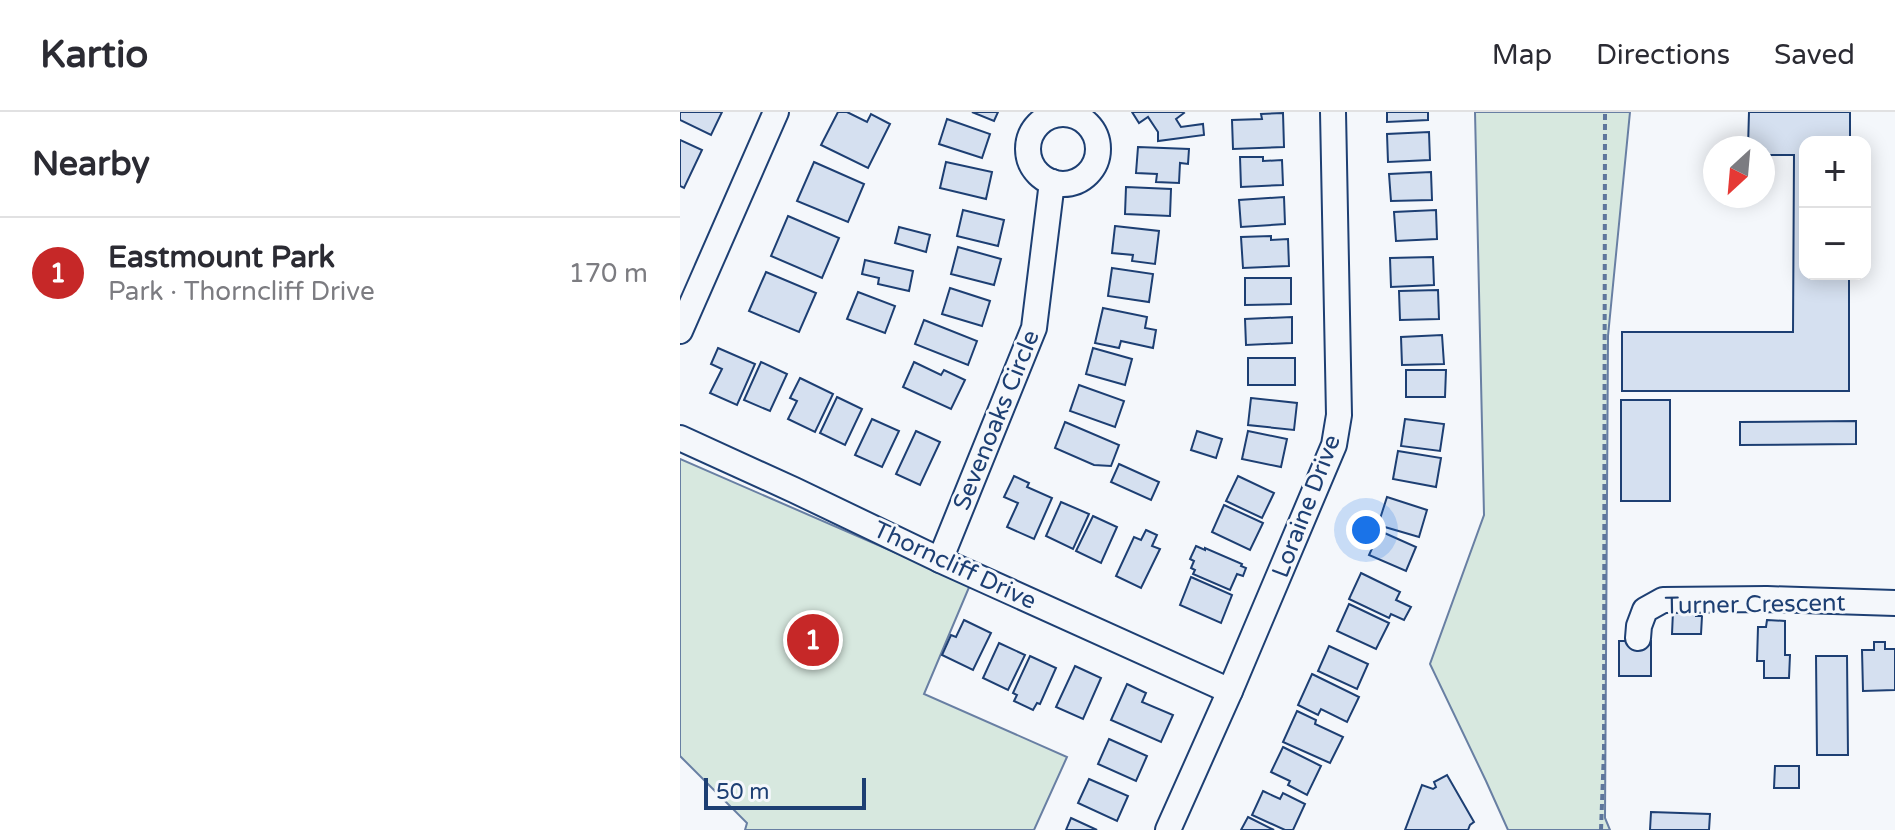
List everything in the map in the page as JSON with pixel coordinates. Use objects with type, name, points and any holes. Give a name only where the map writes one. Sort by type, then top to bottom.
[{"type":"street","points":[[680,331],[776,112]]},
{"type":"street","name":"Loraine Drive","points":[[1168,830],[1334,445],[1339,415],[1333,112]]},
{"type":"street","name":"Sevenoaks Circle","points":[[940,560],[1034,328],[1052,182]]},
{"type":"street","name":"Thorncliff Drive","points":[[680,438],[1230,691]]},
{"type":"street","name":"Turner Crescent","points":[[1638,638],[1645,610],[1663,600],[1895,603]]},
{"type":"path","points":[[1601,830],[1605,719],[1605,112]]},
{"type":"shaded area","points":[[1475,112],[1630,112],[1608,336],[1605,818],[1610,830],[1508,830],[1430,664],[1484,515]]},
{"type":"shaded area","points":[[680,459],[970,585],[924,694],[1067,757],[1034,830],[745,830],[747,823],[680,756]]},
{"type":"building","points":[[680,112],[722,112],[711,135],[680,120]]},
{"type":"building","points":[[838,112],[847,112],[867,122],[871,114],[890,124],[868,168],[821,145]]},
{"type":"building","points":[[972,112],[998,112],[994,121]]},
{"type":"building","points":[[1132,112],[1183,112],[1176,119],[1181,127],[1203,124],[1204,135],[1158,141],[1158,132],[1148,117],[1139,123]]},
{"type":"building","points":[[1387,112],[1428,112],[1428,120],[1387,122]]},
{"type":"building","points":[[1749,112],[1850,112],[1850,136],[1799,136],[1799,280],[1849,280],[1849,391],[1622,391],[1622,332],[1793,332],[1794,155],[1775,155],[1775,136],[1748,136]]},
{"type":"building","points":[[1283,113],[1284,147],[1233,149],[1232,120],[1262,119],[1261,114]]},
{"type":"building","points":[[947,119],[990,134],[982,158],[939,144]]},
{"type":"building","points":[[1429,132],[1430,160],[1388,162],[1387,134]]},
{"type":"building","points":[[680,140],[702,150],[684,188],[680,186]]},
{"type":"building","points":[[1138,147],[1189,149],[1188,164],[1180,163],[1179,183],[1156,182],[1157,174],[1136,173]]},
{"type":"building","points":[[1240,157],[1282,160],[1283,185],[1241,187]]},
{"type":"building","points":[[814,162],[864,184],[848,222],[797,201]]},
{"type":"building","points":[[946,162],[992,172],[986,199],[940,188]]},
{"type":"building","points":[[1431,172],[1432,200],[1391,201],[1389,174]]},
{"type":"building","points":[[1126,187],[1171,189],[1170,216],[1125,214]]},
{"type":"building","points":[[1284,197],[1285,224],[1241,227],[1239,200]]},
{"type":"building","points":[[963,210],[1004,220],[998,246],[957,236]]},
{"type":"building","points":[[1436,210],[1437,239],[1396,241],[1394,212]]},
{"type":"building","points":[[788,216],[839,238],[822,278],[771,256]]},
{"type":"building","points":[[1115,226],[1159,231],[1155,264],[1132,261],[1133,255],[1112,253]]},
{"type":"building","points":[[899,227],[930,235],[926,252],[895,243]]},
{"type":"building","points":[[1271,236],[1271,240],[1288,239],[1289,266],[1243,268],[1241,237]]},
{"type":"building","points":[[958,247],[1001,259],[994,285],[951,274]]},
{"type":"building","points":[[1433,257],[1434,285],[1391,287],[1390,258]]},
{"type":"building","points":[[865,260],[913,271],[909,291],[878,284],[879,278],[862,274]]},
{"type":"building","points":[[1112,268],[1153,274],[1149,302],[1108,296]]},
{"type":"building","points":[[766,272],[816,293],[799,332],[749,311]]},
{"type":"building","points":[[1245,278],[1291,278],[1291,304],[1245,305]]},
{"type":"building","points":[[950,288],[990,301],[982,326],[942,314]]},
{"type":"building","points":[[1438,290],[1439,319],[1400,320],[1399,291]]},
{"type":"building","points":[[858,292],[895,306],[885,333],[847,319]]},
{"type":"building","points":[[1103,308],[1147,317],[1145,328],[1156,330],[1153,348],[1121,341],[1119,348],[1095,343]]},
{"type":"building","points":[[1292,317],[1292,343],[1246,345],[1245,319]]},
{"type":"building","points":[[924,320],[977,341],[968,365],[915,344]]},
{"type":"building","points":[[1442,335],[1444,364],[1402,365],[1401,337]]},
{"type":"building","points":[[718,348],[755,364],[737,405],[710,393],[722,369],[711,364]]},
{"type":"building","points":[[1093,348],[1132,359],[1125,385],[1086,374]]},
{"type":"building","points":[[1248,358],[1295,358],[1295,385],[1248,385]]},
{"type":"building","points":[[761,362],[787,374],[770,411],[744,400]]},
{"type":"building","points":[[914,362],[941,375],[944,370],[965,380],[951,409],[903,387]]},
{"type":"building","points":[[1406,370],[1446,370],[1445,397],[1406,397]]},
{"type":"building","points":[[800,378],[833,394],[815,432],[788,419],[797,401],[790,398]]},
{"type":"building","points":[[1079,385],[1124,401],[1115,427],[1070,411]]},
{"type":"building","points":[[837,397],[862,409],[845,445],[820,433]]},
{"type":"building","points":[[1251,398],[1297,403],[1294,430],[1248,425]]},
{"type":"building","points":[[1621,400],[1670,400],[1670,501],[1621,501]]},
{"type":"building","points":[[872,419],[899,431],[882,467],[855,455]]},
{"type":"building","points":[[1405,419],[1444,424],[1440,451],[1401,446]]},
{"type":"building","points":[[1856,421],[1856,444],[1740,445],[1740,422]]},
{"type":"building","points":[[1065,422],[1119,445],[1111,466],[1094,465],[1055,448]]},
{"type":"building","points":[[916,431],[940,442],[920,485],[896,474]]},
{"type":"building","points":[[1197,431],[1222,439],[1216,458],[1191,450]]},
{"type":"building","points":[[1248,431],[1287,439],[1281,467],[1242,459]]},
{"type":"building","points":[[1398,451],[1441,458],[1436,487],[1393,479]]},
{"type":"building","points":[[1119,464],[1159,482],[1151,500],[1111,482]]},
{"type":"building","points":[[1014,476],[1029,483],[1027,487],[1052,498],[1034,539],[1007,527],[1018,503],[1004,497]]},
{"type":"building","points":[[1238,476],[1274,493],[1262,518],[1226,501]]},
{"type":"building","points":[[1387,497],[1427,510],[1419,537],[1378,525]]},
{"type":"building","points":[[1061,502],[1089,514],[1073,549],[1046,536]]},
{"type":"building","points":[[1224,505],[1263,523],[1250,550],[1212,532]]},
{"type":"building","points":[[1093,516],[1117,527],[1101,563],[1076,551]]},
{"type":"building","points":[[1146,530],[1157,535],[1152,546],[1160,549],[1141,588],[1116,576],[1134,537],[1141,540]]},
{"type":"building","points":[[1380,531],[1416,547],[1406,571],[1369,555]]},
{"type":"building","points":[[1196,546],[1242,564],[1246,568],[1243,576],[1237,574],[1230,590],[1193,574],[1195,570],[1191,568],[1194,561],[1190,559]]},
{"type":"building","points":[[1361,573],[1400,592],[1396,600],[1411,607],[1404,620],[1391,614],[1389,618],[1349,599]]},
{"type":"building","points":[[1191,577],[1232,595],[1221,623],[1180,605]]},
{"type":"building","points":[[1349,604],[1389,623],[1376,649],[1337,631]]},
{"type":"building","points":[[1673,611],[1696,612],[1696,616],[1702,616],[1701,634],[1672,634]]},
{"type":"building","points":[[964,620],[991,633],[973,670],[942,655],[951,635],[956,637]]},
{"type":"building","points":[[1767,620],[1785,621],[1785,655],[1790,655],[1789,678],[1764,678],[1764,661],[1757,661],[1758,627],[1766,627]]},
{"type":"building","points":[[1619,641],[1651,641],[1651,676],[1619,676]]},
{"type":"building","points":[[1874,642],[1885,642],[1885,649],[1895,649],[1895,690],[1863,691],[1862,650],[1874,650]]},
{"type":"building","points":[[999,643],[1025,655],[1008,690],[983,678]]},
{"type":"building","points":[[1329,646],[1368,664],[1357,689],[1318,671]]},
{"type":"building","points":[[1030,656],[1056,668],[1040,704],[1037,703],[1033,710],[1014,701],[1017,695],[1013,693]]},
{"type":"building","points":[[1816,656],[1847,656],[1848,755],[1817,755]]},
{"type":"building","points":[[1075,666],[1101,678],[1083,719],[1056,707]]},
{"type":"building","points":[[1312,674],[1359,697],[1347,722],[1321,709],[1318,715],[1298,705]]},
{"type":"building","points":[[1127,684],[1146,693],[1142,702],[1173,715],[1161,742],[1111,720]]},
{"type":"building","points":[[1297,711],[1316,720],[1315,724],[1343,737],[1330,763],[1283,742]]},
{"type":"building","points":[[1109,739],[1147,756],[1136,781],[1098,764]]},
{"type":"building","points":[[1283,747],[1321,766],[1307,795],[1288,785],[1290,781],[1271,772]]},
{"type":"building","points":[[1775,766],[1799,766],[1799,788],[1774,788]]},
{"type":"building","points":[[1447,775],[1474,822],[1468,830],[1405,830],[1422,785],[1433,789],[1436,787],[1434,782]]},
{"type":"building","points":[[1089,779],[1128,796],[1117,821],[1078,803]]},
{"type":"building","points":[[1263,791],[1280,799],[1283,793],[1305,804],[1293,830],[1285,830],[1252,815]]},
{"type":"building","points":[[1651,812],[1710,814],[1709,830],[1650,830]]},
{"type":"building","points":[[1248,817],[1274,830],[1241,830]]},
{"type":"building","points":[[1071,818],[1097,830],[1066,830]]},
{"type":"place","name":"Eastmount Park","points":[[813,640]]}]
